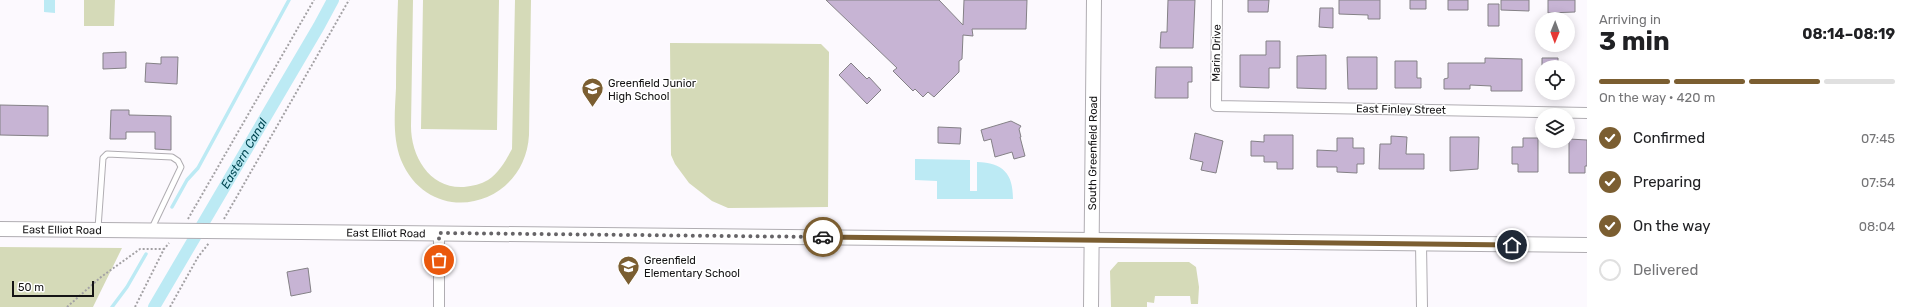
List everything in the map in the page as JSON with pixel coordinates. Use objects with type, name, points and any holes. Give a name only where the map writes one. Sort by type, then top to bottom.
[{"type":"main road","name":"South Greenfield Road","points":[[1091,307],[1094,0]]},
{"type":"main road","name":"East Elliot Road","points":[[0,229],[1587,245]]},
{"type":"street","name":"Marin Drive","points":[[1216,106],[1217,0]]},
{"type":"street","name":"East Finley Street","points":[[1216,106],[1587,113]]},
{"type":"street","points":[[439,233],[439,307]]},
{"type":"street","points":[[1421,244],[1422,307]]},
{"type":"lane","points":[[98,230],[103,158],[107,154],[172,157],[178,161],[181,167],[151,231]]},
{"type":"path","points":[[135,307],[164,249],[184,231],[314,0]]},
{"type":"path","points":[[170,307],[198,257],[231,205],[349,0]]},
{"type":"path","points":[[67,307],[101,277],[140,248],[164,249]]},
{"type":"green space","points":[[84,0],[115,0],[114,26],[84,26]]},
{"type":"green space","points":[[398,0],[413,0],[411,126],[414,149],[425,169],[432,177],[441,183],[464,187],[480,184],[496,174],[512,149],[515,0],[531,0],[529,135],[524,160],[511,180],[494,193],[474,201],[453,202],[433,196],[415,182],[401,160],[395,133]]},
{"type":"green space","points":[[423,0],[499,0],[497,130],[421,129]]},
{"type":"green space","points":[[670,43],[821,44],[829,52],[828,207],[728,208],[712,201],[689,183],[675,164],[671,155]]},
{"type":"green space","points":[[0,247],[122,248],[93,307],[0,307]]},
{"type":"green space","points":[[1118,262],[1189,262],[1196,267],[1199,287],[1198,304],[1191,304],[1190,296],[1155,296],[1154,303],[1147,302],[1147,307],[1111,307],[1110,271]]},
{"type":"water","points":[[44,0],[55,0],[55,13],[44,12]]},
{"type":"water","points":[[915,159],[970,160],[970,191],[977,191],[977,162],[1000,167],[1005,171],[1011,182],[1013,199],[937,199],[937,181],[915,180]]},
{"type":"building","points":[[826,0],[939,0],[963,25],[964,0],[1027,0],[1026,29],[972,29],[973,36],[963,35],[962,59],[959,61],[959,72],[934,97],[928,92],[923,97],[915,89],[913,91],[893,71],[897,68]]},
{"type":"building","points":[[1168,0],[1195,0],[1193,48],[1160,48],[1161,32],[1167,32]]},
{"type":"building","points":[[1248,0],[1269,0],[1268,12],[1248,12]]},
{"type":"building","points":[[1339,0],[1380,0],[1380,19],[1368,19],[1368,15],[1339,14]]},
{"type":"building","points":[[1410,0],[1426,0],[1426,9],[1410,9]]},
{"type":"building","points":[[1448,0],[1468,0],[1468,10],[1448,10]]},
{"type":"building","points":[[1501,0],[1529,0],[1529,11],[1501,10]]},
{"type":"building","points":[[1548,0],[1575,0],[1575,12],[1548,12]]},
{"type":"building","points":[[1488,4],[1499,4],[1499,26],[1488,26]]},
{"type":"building","points":[[1320,8],[1333,8],[1333,28],[1319,27]]},
{"type":"building","points":[[1266,41],[1280,41],[1280,68],[1269,68],[1269,88],[1240,87],[1240,55],[1266,55]]},
{"type":"building","points":[[126,52],[126,68],[103,69],[103,53]]},
{"type":"building","points":[[1326,55],[1326,89],[1297,88],[1297,56]]},
{"type":"building","points":[[161,57],[178,57],[177,84],[145,82],[146,63],[161,64]]},
{"type":"building","points":[[1347,57],[1377,57],[1377,89],[1348,89]]},
{"type":"building","points":[[1485,58],[1522,59],[1522,91],[1491,91],[1491,86],[1470,85],[1470,89],[1444,89],[1444,79],[1448,78],[1448,63],[1485,63]]},
{"type":"building","points":[[1542,58],[1558,58],[1558,60],[1542,60]]},
{"type":"building","points":[[1395,61],[1417,61],[1417,78],[1421,78],[1421,88],[1395,88]]},
{"type":"building","points":[[851,63],[867,79],[869,77],[881,90],[867,104],[839,75]]},
{"type":"building","points":[[1156,67],[1192,67],[1192,82],[1188,82],[1188,98],[1155,98]]},
{"type":"building","points":[[0,105],[48,106],[48,136],[0,135]]},
{"type":"building","points":[[111,110],[129,110],[129,115],[171,116],[171,150],[155,149],[155,132],[126,132],[126,139],[110,139]]},
{"type":"building","points":[[1011,121],[1021,126],[1019,129],[1020,137],[1025,156],[1014,159],[1012,152],[995,157],[991,139],[984,141],[981,130]]},
{"type":"building","points":[[938,127],[961,128],[960,144],[938,143]]},
{"type":"building","points":[[1195,133],[1223,141],[1216,173],[1201,170],[1203,162],[1190,159]]},
{"type":"building","points":[[1264,135],[1293,135],[1293,169],[1277,169],[1277,162],[1264,162],[1264,156],[1251,156],[1251,141],[1264,142]]},
{"type":"building","points":[[1391,136],[1407,137],[1406,154],[1424,154],[1424,169],[1379,169],[1380,144],[1391,144]]},
{"type":"building","points":[[1450,137],[1479,137],[1478,169],[1450,171]]},
{"type":"building","points":[[1337,138],[1353,138],[1353,148],[1364,148],[1364,164],[1357,164],[1357,173],[1337,172],[1337,167],[1317,167],[1317,150],[1337,151]]},
{"type":"building","points":[[1523,138],[1535,138],[1535,148],[1538,148],[1538,172],[1518,172],[1518,164],[1512,164],[1512,147],[1523,147]]},
{"type":"building","points":[[1575,139],[1587,140],[1587,166],[1585,166],[1585,173],[1569,173],[1569,148],[1575,148]]},
{"type":"building","points":[[308,268],[311,292],[291,296],[287,272]]},
{"type":"waterway","points":[[172,207],[187,180],[198,168],[289,0]]},
{"type":"waterway","name":"Eastern Canal","points":[[154,307],[333,0]]},
{"type":"waterway","points":[[112,307],[127,287],[146,254]]},
{"type":"way so far","points":[[439,260],[439,233],[823,237]]},
{"type":"place","name":"Greenfield Junior High School","points":[[593,108]]},
{"type":"place","name":"Greenfield Elementary School","points":[[629,286]]},
{"type":"route","points":[[823,237],[1512,245]]}]
